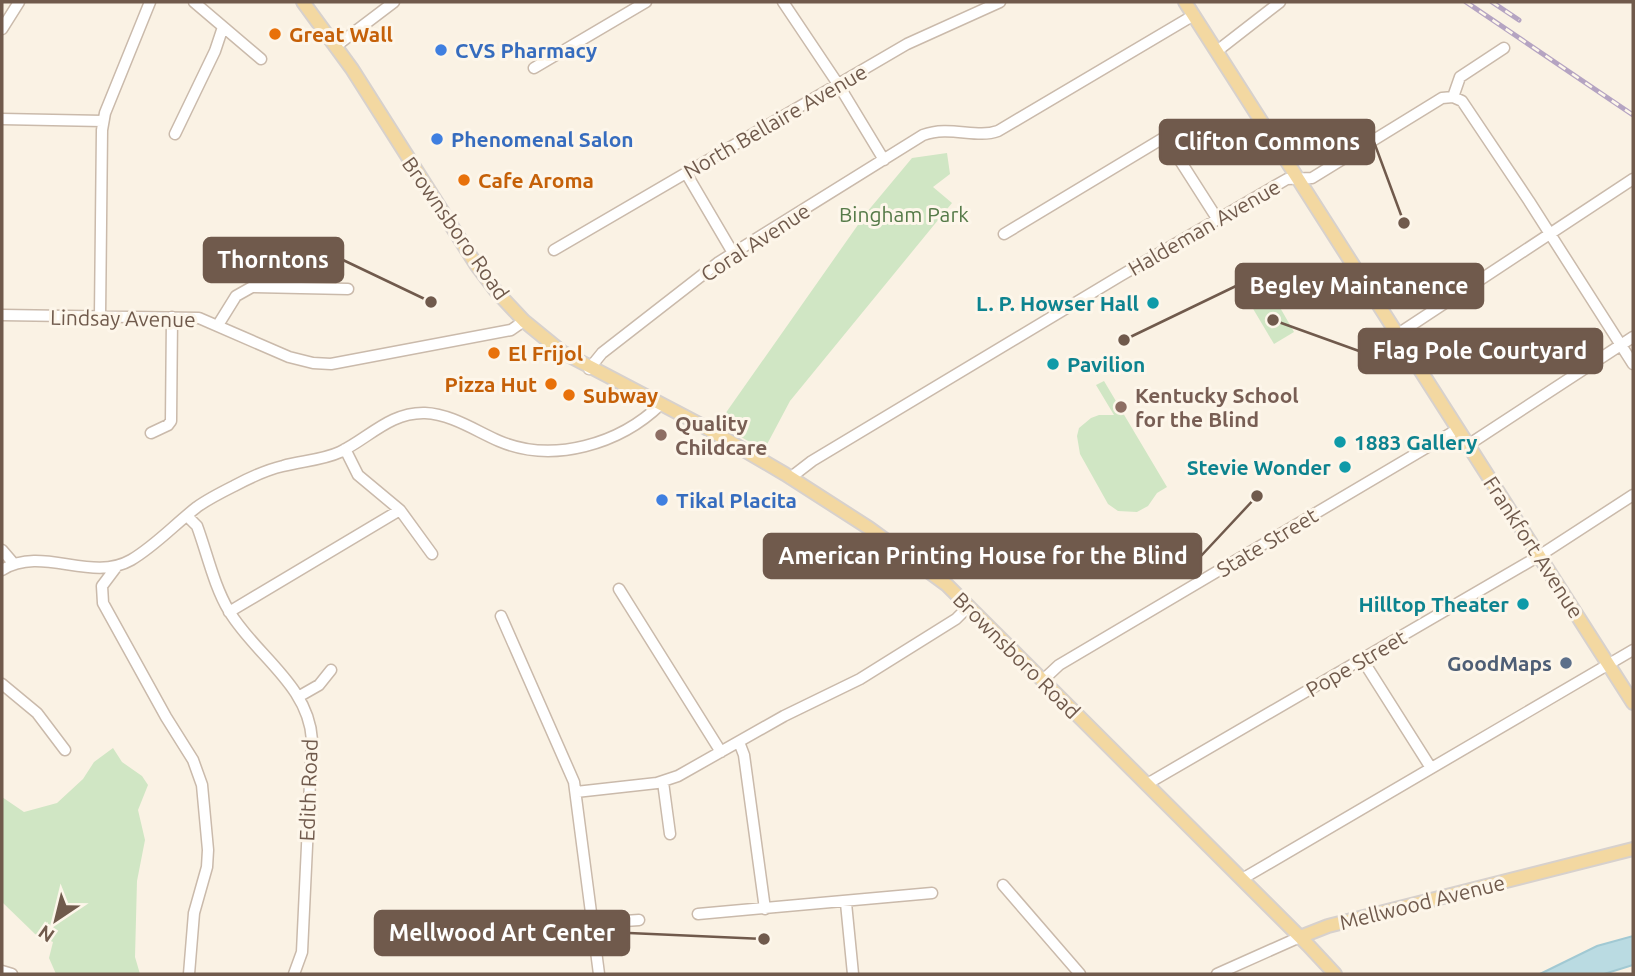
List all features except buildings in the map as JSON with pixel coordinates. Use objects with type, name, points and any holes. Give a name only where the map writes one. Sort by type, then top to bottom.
[{"type":"main road","name":"Brownsboro Road","points":[[303,2],[336,46],[477,266],[524,321],[562,352],[589,369],[661,404],[790,478],[869,528],[947,585],[1335,974]]},
{"type":"main road","name":"Frankfort Avenue","points":[[1185,2],[1633,703]]},
{"type":"main road","name":"Mellwood Avenue","points":[[1300,937],[1328,926],[1633,849]]},
{"type":"street","points":[[2,29],[19,2]]},
{"type":"street","points":[[100,316],[103,121],[150,2]]},
{"type":"street","points":[[194,2],[261,59]]},
{"type":"street","points":[[336,46],[394,2]]},
{"type":"street","points":[[534,68],[646,2]]},
{"type":"street","points":[[783,2],[838,84],[884,160]]},
{"type":"street","name":"North Bellaire Avenue","points":[[554,250],[907,44],[1000,2]]},
{"type":"street","points":[[1217,51],[1280,2]]},
{"type":"street","name":"Coral Avenue","points":[[589,369],[602,353],[733,253],[929,133],[943,131],[988,137],[1194,15]]},
{"type":"street","points":[[175,134],[215,51],[223,27]]},
{"type":"street","points":[[1504,48],[1460,78],[1453,97],[1462,101],[1633,364]]},
{"type":"street","name":"Haldeman Avenue","points":[[790,478],[873,424],[1218,219],[1287,180],[1312,177],[1442,98],[1453,97]]},
{"type":"street","points":[[2,119],[103,121]]},
{"type":"street","points":[[1004,234],[1165,137],[1218,219]]},
{"type":"street","points":[[686,173],[733,253]]},
{"type":"street","points":[[1398,334],[1633,179]]},
{"type":"street","points":[[218,325],[236,296],[252,287],[348,289]]},
{"type":"street","name":"Lindsay Avenue","points":[[2,315],[199,318],[289,357],[331,364],[511,330],[524,321]]},
{"type":"street","points":[[151,433],[171,421],[172,317]]},
{"type":"street","points":[[1468,445],[1633,337]]},
{"type":"street","points":[[2,570],[14,564],[34,560],[117,566],[133,559],[206,501],[282,466],[335,454],[390,421],[425,413],[442,415],[517,447],[567,449],[605,440],[645,418],[661,404]]},
{"type":"street","name":"State Street","points":[[1043,680],[1059,665],[1458,429]]},
{"type":"street","points":[[345,449],[358,475],[400,510],[432,554]]},
{"type":"street","name":"Pope Street","points":[[1147,784],[1539,556],[1633,495]]},
{"type":"street","points":[[229,612],[400,510]]},
{"type":"street","name":"Edith Road","points":[[187,516],[197,526],[229,612],[305,708],[312,740],[302,952],[294,974]]},
{"type":"street","points":[[2,550],[14,564]]},
{"type":"street","points":[[117,566],[102,586],[103,603],[146,684],[193,760],[202,785],[207,867],[194,913],[189,974]]},
{"type":"street","points":[[619,589],[721,752]]},
{"type":"street","points":[[576,792],[663,782],[687,772],[784,716],[860,679],[956,619],[969,606]]},
{"type":"street","points":[[501,616],[574,782],[599,974]]},
{"type":"street","points":[[1242,879],[1633,650]]},
{"type":"street","points":[[1362,659],[1431,768]]},
{"type":"street","points":[[298,697],[319,685],[331,670]]},
{"type":"street","points":[[2,684],[37,713],[65,750]]},
{"type":"street","points":[[739,742],[744,755],[765,909]]},
{"type":"street","points":[[663,782],[670,834]]},
{"type":"street","points":[[1003,885],[1080,974]]},
{"type":"street","points":[[698,914],[846,903],[932,893]]},
{"type":"street","points":[[846,903],[853,974]]},
{"type":"street","points":[[537,927],[639,920]]},
{"type":"street","name":"Mellwood Avenue","points":[[1217,974],[1300,937]]},
{"type":"street","points":[[2,971],[12,974]]},
{"type":"green space","name":"Bingham Park","points":[[947,153],[950,174],[933,187],[952,203],[790,401],[764,450],[718,424],[867,212],[912,158]]},
{"type":"green space","points":[[1266,299],[1273,307],[1278,304],[1294,332],[1274,344],[1252,307]]},
{"type":"green space","points":[[1104,381],[1167,487],[1157,493],[1148,506],[1137,512],[1118,511],[1108,504],[1080,454],[1077,436],[1079,428],[1099,415],[1114,415],[1096,385]]},
{"type":"green space","points":[[113,748],[122,762],[142,776],[148,785],[138,810],[145,840],[137,881],[135,957],[140,974],[56,974],[49,958],[53,942],[35,934],[2,902],[2,797],[24,812],[57,803],[83,779],[94,762]]},
{"type":"water","points":[[1633,936],[1633,965],[1604,974],[1540,974],[1597,946]]},
{"type":"railway","points":[[1466,2],[1633,115]]},
{"type":"railway","points":[[1492,2],[1519,20]]},
{"type":"place","name":"Great Wall","points":[[275,34]]},
{"type":"place","name":"CVS Pharmacy","points":[[441,50]]},
{"type":"place","name":"Phenomenal Salon","points":[[437,139]]},
{"type":"place","name":"Cafe Aroma","points":[[464,180]]},
{"type":"place","name":"Clifton Commons","points":[[1404,223]]},
{"type":"place","name":"Thorntons","points":[[431,302]]},
{"type":"place","name":"L. P. Howser Hall","points":[[1153,303]]},
{"type":"place","name":"Flag Pole Courtyard","points":[[1273,320]]},
{"type":"place","name":"Begley Maintanence","points":[[1124,340]]},
{"type":"place","name":"El Frijol","points":[[494,353]]},
{"type":"place","name":"Pavilion","points":[[1053,364]]},
{"type":"place","name":"Pizza Hut","points":[[551,384]]},
{"type":"place","name":"Subway","points":[[569,395]]},
{"type":"place","name":"Kentucky School for the Blind","points":[[1121,407]]},
{"type":"place","name":"Quality Childcare","points":[[661,435]]},
{"type":"place","name":"1883 Gallery","points":[[1340,442]]},
{"type":"place","name":"Stevie Wonder","points":[[1345,467]]},
{"type":"place","name":"American Printing House for the Blind","points":[[1257,496]]},
{"type":"place","name":"Tikal Placita","points":[[662,500]]},
{"type":"place","name":"Hilltop Theater","points":[[1523,604]]},
{"type":"place","name":"GoodMaps","points":[[1566,663]]},
{"type":"place","name":"Mellwood Art Center","points":[[764,939]]}]
